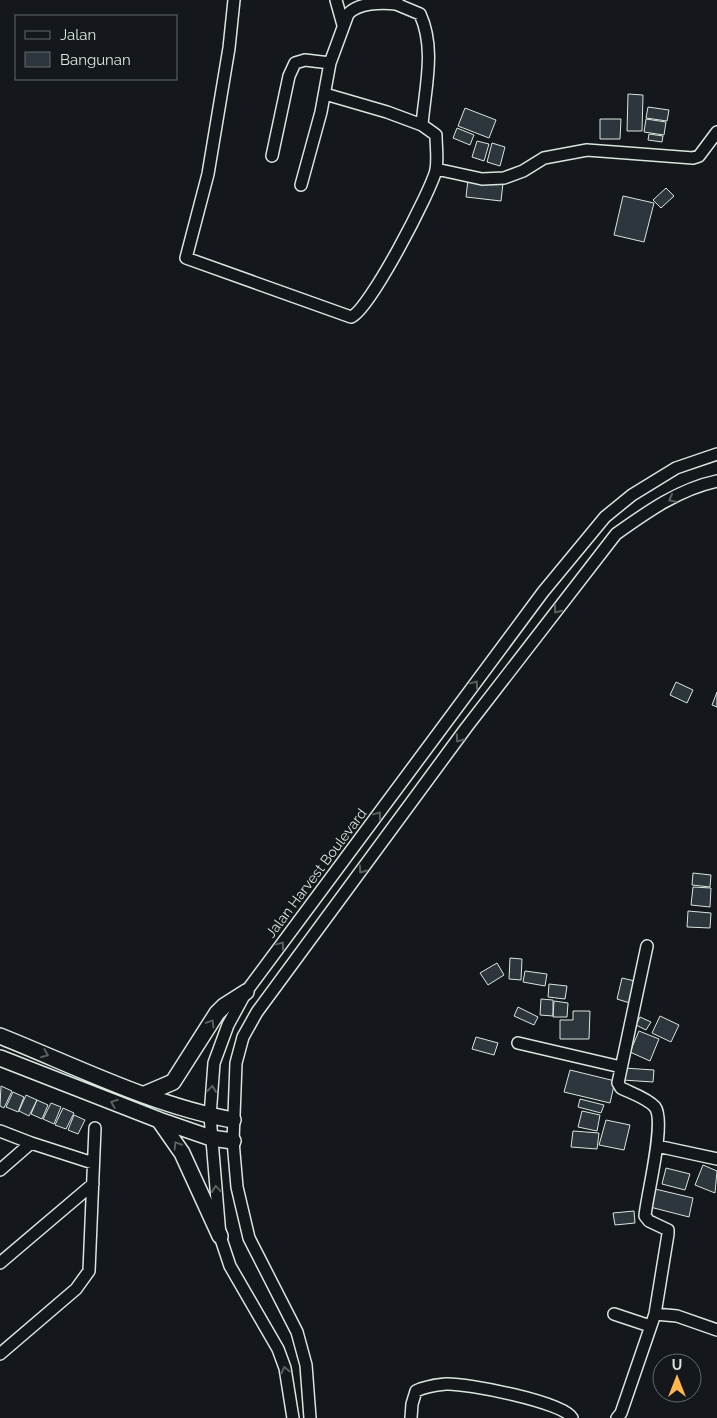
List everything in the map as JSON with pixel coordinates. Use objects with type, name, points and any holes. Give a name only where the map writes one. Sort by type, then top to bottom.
[{"type":"street","points":[[234,0],[229,48],[208,174],[186,258],[343,315],[354,316],[363,308],[380,283],[418,214],[436,169],[436,135],[422,125],[387,112],[325,94]]},
{"type":"street","points":[[336,0],[343,25]]},
{"type":"street","points":[[301,185],[325,94],[330,63],[343,25],[352,9],[366,5],[397,2],[420,14],[425,25],[428,60],[422,125]]},
{"type":"street","points":[[272,156],[289,76],[295,63],[305,60],[330,63]]},
{"type":"street","points":[[436,169],[482,178],[504,178],[523,171],[544,158],[586,150],[696,157],[717,132]]},
{"type":"street","name":"Jalan Harvest Boulevard","points":[[293,1418],[285,1368],[278,1349],[230,1266],[220,1236],[210,1116],[214,1063],[228,1025],[246,992],[543,592],[605,517],[632,495],[676,468],[717,454]]},
{"type":"street","points":[[310,1418],[306,1365],[297,1332],[249,1238],[237,1187],[233,1120],[236,1063],[243,1037],[257,1012],[423,789],[466,728],[616,534],[646,513],[695,486],[717,481]]},
{"type":"street","points":[[406,777],[423,789]]},
{"type":"street","points":[[617,1418],[621,1413],[655,1314],[668,1234],[668,1230],[650,1221],[645,1216],[657,1146],[656,1109],[645,1100],[619,1086],[621,1067],[647,946]]},
{"type":"street","points":[[145,1094],[173,1082],[217,1013],[246,992]]},
{"type":"street","points":[[0,1036],[145,1094],[210,1116],[233,1120]]},
{"type":"street","points":[[518,1043],[621,1067]]},
{"type":"street","points":[[0,1058],[159,1120],[211,1138],[233,1141]]},
{"type":"street","points":[[159,1120],[182,1153],[220,1236]]},
{"type":"street","points":[[0,1354],[76,1290],[88,1275],[90,1267],[96,1128]]},
{"type":"street","points":[[0,1131],[93,1163]]},
{"type":"street","points":[[0,1170],[31,1143]]},
{"type":"street","points":[[657,1146],[717,1159]]},
{"type":"street","points":[[0,1263],[94,1184]]},
{"type":"street","points":[[614,1314],[650,1326]]},
{"type":"street","points":[[655,1314],[677,1316],[717,1330]]},
{"type":"street","points":[[411,1418],[412,1404],[416,1391],[425,1387],[448,1384],[538,1400],[559,1407],[568,1412],[572,1418]]},
{"type":"building","points":[[628,94],[643,95],[642,131],[627,131]]},
{"type":"building","points":[[648,107],[669,110],[667,121],[646,118]]},
{"type":"building","points":[[465,108],[496,120],[489,138],[458,126]]},
{"type":"building","points":[[600,119],[621,119],[620,139],[600,139]]},
{"type":"building","points":[[646,119],[666,122],[664,135],[644,132]]},
{"type":"building","points":[[457,128],[474,135],[470,145],[453,138]]},
{"type":"building","points":[[649,134],[663,136],[662,142],[648,140]]},
{"type":"building","points":[[477,141],[489,144],[484,161],[472,157]]},
{"type":"building","points":[[492,143],[505,147],[500,166],[487,162]]},
{"type":"building","points":[[468,179],[503,183],[501,201],[466,197]]},
{"type":"building","points":[[666,188],[674,196],[661,208],[653,200]]},
{"type":"building","points":[[623,196],[654,203],[644,242],[614,235]]},
{"type":"building","points":[[676,682],[693,690],[687,703],[670,695]]},
{"type":"building","points":[[717,692],[717,707],[712,705]]},
{"type":"building","points":[[693,873],[711,875],[710,887],[692,885]]},
{"type":"building","points":[[693,887],[711,888],[710,907],[691,905]]},
{"type":"building","points":[[688,911],[711,913],[710,928],[687,927]]},
{"type":"building","points":[[510,958],[522,959],[521,980],[509,979]]},
{"type":"building","points":[[497,963],[504,975],[488,985],[480,973]]},
{"type":"building","points":[[525,971],[547,974],[545,986],[523,982]]},
{"type":"building","points":[[622,978],[639,982],[633,1004],[617,999]]},
{"type":"building","points":[[549,984],[567,986],[565,999],[548,997]]},
{"type":"building","points":[[541,999],[553,1000],[553,1016],[540,1015]]},
{"type":"building","points":[[554,1001],[568,1003],[567,1017],[553,1017]]},
{"type":"building","points":[[518,1007],[538,1017],[534,1025],[514,1016]]},
{"type":"building","points":[[573,1011],[590,1011],[589,1039],[560,1039],[560,1020],[573,1020]]},
{"type":"building","points":[[660,1016],[679,1025],[671,1042],[652,1033]]},
{"type":"building","points":[[640,1017],[651,1022],[646,1030],[636,1025]]},
{"type":"building","points":[[639,1031],[659,1039],[650,1061],[630,1052]]},
{"type":"building","points":[[476,1037],[498,1043],[494,1055],[472,1049]]},
{"type":"building","points":[[624,1068],[654,1070],[653,1082],[623,1080]]},
{"type":"building","points":[[570,1070],[615,1081],[610,1103],[564,1092]]},
{"type":"building","points":[[1,1086],[12,1091],[4,1108],[0,1106]]},
{"type":"building","points":[[13,1092],[24,1097],[18,1112],[6,1107]]},
{"type":"building","points":[[26,1095],[37,1100],[29,1116],[19,1111]]},
{"type":"building","points":[[580,1099],[604,1105],[601,1113],[578,1107]]},
{"type":"building","points":[[37,1100],[48,1105],[42,1119],[31,1114]]},
{"type":"building","points":[[51,1103],[61,1107],[54,1124],[43,1119]]},
{"type":"building","points":[[63,1108],[74,1113],[66,1129],[55,1125]]},
{"type":"building","points":[[582,1111],[600,1115],[597,1131],[578,1127]]},
{"type":"building","points":[[74,1115],[85,1120],[78,1134],[68,1130]]},
{"type":"building","points":[[606,1120],[630,1125],[624,1150],[599,1145]]},
{"type":"building","points":[[573,1131],[599,1133],[597,1149],[571,1147]]},
{"type":"building","points":[[703,1165],[717,1171],[715,1193],[695,1185]]},
{"type":"building","points":[[666,1168],[690,1174],[685,1190],[662,1184]]},
{"type":"building","points":[[655,1189],[693,1198],[689,1217],[650,1207]]},
{"type":"building","points":[[634,1211],[635,1223],[615,1225],[613,1213]]}]
